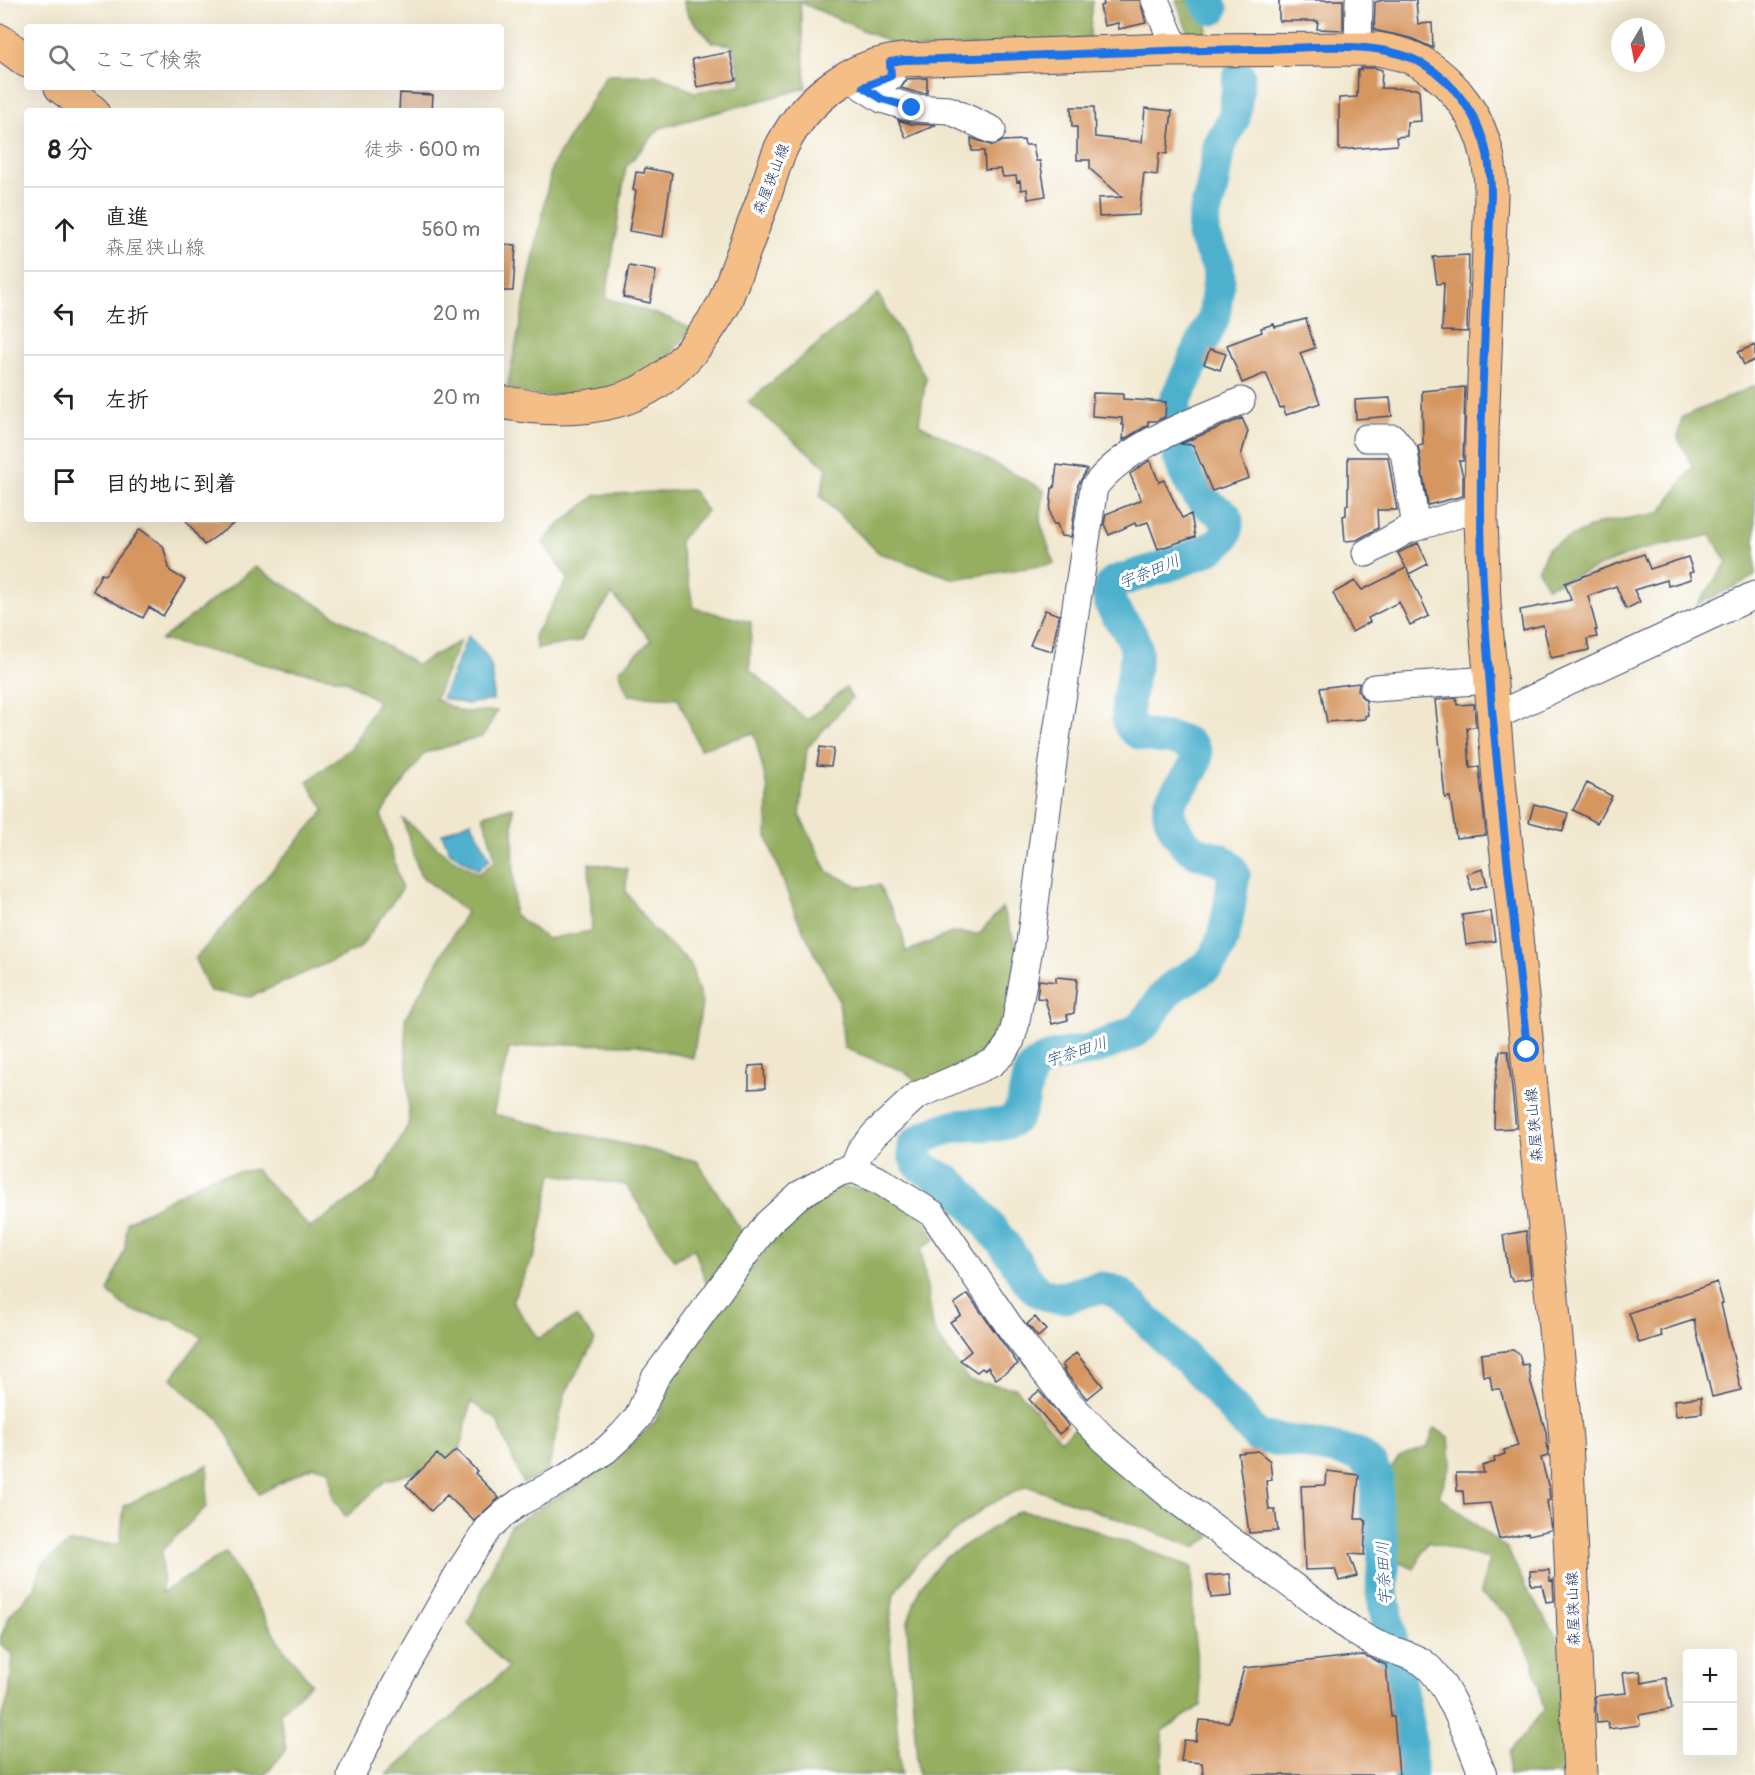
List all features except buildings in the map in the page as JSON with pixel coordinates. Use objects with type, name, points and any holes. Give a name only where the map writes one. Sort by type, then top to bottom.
[{"type":"main road","points":[[0,41],[24,59]]},
{"type":"main road","name":"森屋狭山線","points":[[504,402],[536,407],[595,406],[636,395],[671,372],[687,357],[713,323],[724,304],[783,145],[794,127],[823,93],[861,69],[890,62],[1176,50],[1377,49],[1409,57],[1424,64],[1438,75],[1465,104],[1482,136],[1487,152],[1491,195],[1481,507],[1484,602],[1493,717],[1566,1439],[1580,1775]]},
{"type":"main road","points":[[65,90],[88,108]]},
{"type":"street","points":[[1155,0],[1176,50]]},
{"type":"street","points":[[1358,48],[1359,0]]},
{"type":"street","points":[[890,62],[891,76],[863,87],[882,99],[912,108],[950,110],[992,130]]},
{"type":"street","points":[[853,1169],[860,1152],[875,1134],[916,1096],[992,1063],[1010,1043],[1030,943],[1055,746],[1094,488],[1106,473],[1125,457],[1176,430],[1241,401]]},
{"type":"street","points":[[1366,438],[1393,438],[1404,452],[1416,527]]},
{"type":"street","points":[[1366,553],[1407,530],[1481,507]]},
{"type":"street","points":[[1493,717],[1755,595]]},
{"type":"street","points":[[1374,688],[1490,680]]},
{"type":"street","points":[[351,1775],[396,1684],[460,1570],[489,1527],[520,1502],[567,1477],[606,1450],[623,1434],[638,1417],[655,1378],[768,1223],[799,1195],[840,1172],[853,1169],[880,1182],[933,1214],[1017,1336],[1068,1402],[1106,1442],[1172,1497],[1351,1629],[1377,1645],[1410,1656],[1424,1664],[1452,1702],[1483,1775]]},
{"type":"green space","points":[[683,0],[1093,0],[1089,41],[905,49],[800,2],[806,88],[660,128],[626,167],[606,298],[668,318],[692,329],[664,361],[607,393],[542,396],[507,389],[552,166],[606,75],[658,75],[694,92],[742,84],[732,45],[712,42],[688,15]]},
{"type":"green space","points":[[1176,0],[1205,0],[1207,35],[1188,32]]},
{"type":"green space","points":[[878,294],[926,378],[919,424],[1044,490],[1040,521],[1054,564],[954,579],[879,553],[820,496],[827,468],[748,402]]},
{"type":"green space","points":[[1755,386],[1755,576],[1697,605],[1727,563],[1711,535],[1641,550],[1547,587],[1538,570],[1548,548],[1600,523],[1660,513],[1693,467],[1678,438],[1682,417]]},
{"type":"green space","points":[[692,490],[707,511],[679,541],[694,608],[751,622],[750,670],[807,720],[846,688],[852,698],[807,748],[800,816],[828,872],[860,887],[879,885],[901,928],[906,952],[954,932],[979,934],[1002,908],[1018,950],[1002,1043],[922,1089],[911,1076],[901,1070],[844,1048],[839,1000],[796,916],[767,837],[768,789],[754,733],[700,749],[678,698],[628,695],[619,671],[651,640],[612,594],[580,641],[537,649],[534,636],[568,579],[543,543],[555,528],[596,495]]},
{"type":"green space","points":[[255,567],[417,665],[460,641],[435,699],[462,712],[497,711],[483,736],[425,753],[381,814],[402,889],[359,949],[250,997],[210,991],[195,959],[325,810],[307,782],[352,747],[378,701],[345,680],[276,667],[161,640]]},
{"type":"green space","points":[[513,807],[514,914],[547,939],[592,931],[589,863],[627,869],[626,892],[652,928],[690,963],[702,1003],[693,1058],[638,1045],[552,1044],[509,1049],[493,1114],[697,1161],[746,1238],[708,1288],[694,1248],[675,1260],[626,1185],[552,1174],[536,1252],[512,1301],[538,1339],[576,1317],[595,1340],[565,1394],[547,1474],[523,1483],[496,1419],[471,1402],[459,1454],[443,1463],[385,1481],[346,1517],[333,1498],[330,1470],[313,1466],[259,1494],[219,1419],[198,1404],[172,1378],[202,1337],[173,1320],[131,1311],[108,1292],[125,1248],[127,1222],[210,1177],[255,1169],[310,1228],[376,1181],[409,1124],[405,1019],[466,912],[420,875],[403,819],[448,856],[479,874],[496,860],[483,815]]},
{"type":"green space","points":[[835,1187],[881,1190],[920,1213],[935,1239],[921,1249],[934,1331],[969,1381],[1016,1388],[1061,1440],[1078,1426],[1211,1537],[1195,1547],[1027,1486],[986,1506],[920,1559],[894,1594],[889,1631],[901,1775],[387,1775],[508,1668],[468,1623],[510,1526],[608,1465],[655,1422],[679,1367],[742,1280],[788,1221]]},
{"type":"green space","points":[[1434,1428],[1449,1437],[1451,1463],[1439,1496],[1508,1550],[1527,1590],[1560,1642],[1568,1775],[1508,1775],[1509,1753],[1544,1710],[1533,1661],[1508,1615],[1480,1593],[1489,1559],[1428,1542],[1414,1569],[1374,1550],[1371,1533],[1377,1491],[1399,1457],[1428,1447]]},
{"type":"green space","points":[[208,1465],[206,1507],[162,1550],[162,1593],[226,1552],[283,1648],[311,1683],[280,1713],[286,1750],[265,1775],[0,1775],[0,1724],[9,1696],[13,1655],[0,1644],[0,1639],[10,1615],[35,1588],[41,1565],[69,1543],[120,1544],[124,1506]]},
{"type":"green space","points":[[1019,1511],[1059,1517],[1192,1567],[1193,1626],[1202,1705],[1163,1730],[1162,1775],[918,1775],[907,1624],[920,1587],[943,1559]]},
{"type":"water","points":[[468,636],[483,651],[490,664],[493,700],[467,704],[442,698]]},
{"type":"water","points":[[471,821],[490,859],[478,869],[450,852],[442,834]]},
{"type":"waterway","name":"宇奈田川","points":[[1205,0],[1212,9]]},
{"type":"waterway","name":"宇奈田川","points":[[1239,76],[1234,118],[1219,146],[1204,218],[1203,235],[1218,266],[1219,279],[1214,317],[1175,401],[1174,413],[1175,440],[1182,466],[1202,499],[1226,516],[1227,530],[1223,538],[1204,551],[1173,564],[1114,582],[1109,591],[1112,607],[1129,631],[1136,650],[1128,703],[1129,723],[1133,729],[1147,736],[1187,743],[1193,748],[1196,756],[1191,772],[1169,805],[1169,813],[1177,831],[1189,847],[1217,858],[1234,874],[1223,938],[1212,960],[1200,971],[1170,989],[1151,1016],[1135,1031],[1096,1048],[1049,1058],[1036,1066],[1031,1072],[1022,1105],[1014,1119],[1001,1124],[962,1126],[940,1131],[914,1145],[914,1153],[923,1168],[961,1192],[1003,1243],[1036,1289],[1052,1297],[1069,1296],[1092,1289],[1110,1289],[1121,1295],[1202,1374],[1258,1437],[1358,1454],[1371,1466],[1377,1477],[1376,1512],[1384,1548],[1382,1593],[1406,1716],[1410,1744],[1410,1775]]},
{"type":"route","points":[[912,108],[882,99],[863,87],[891,76],[890,62],[903,60],[1169,50],[1358,48],[1394,52],[1424,64],[1452,88],[1465,104],[1482,136],[1490,169],[1482,434],[1481,507],[1484,602],[1500,791],[1527,1050]]}]
